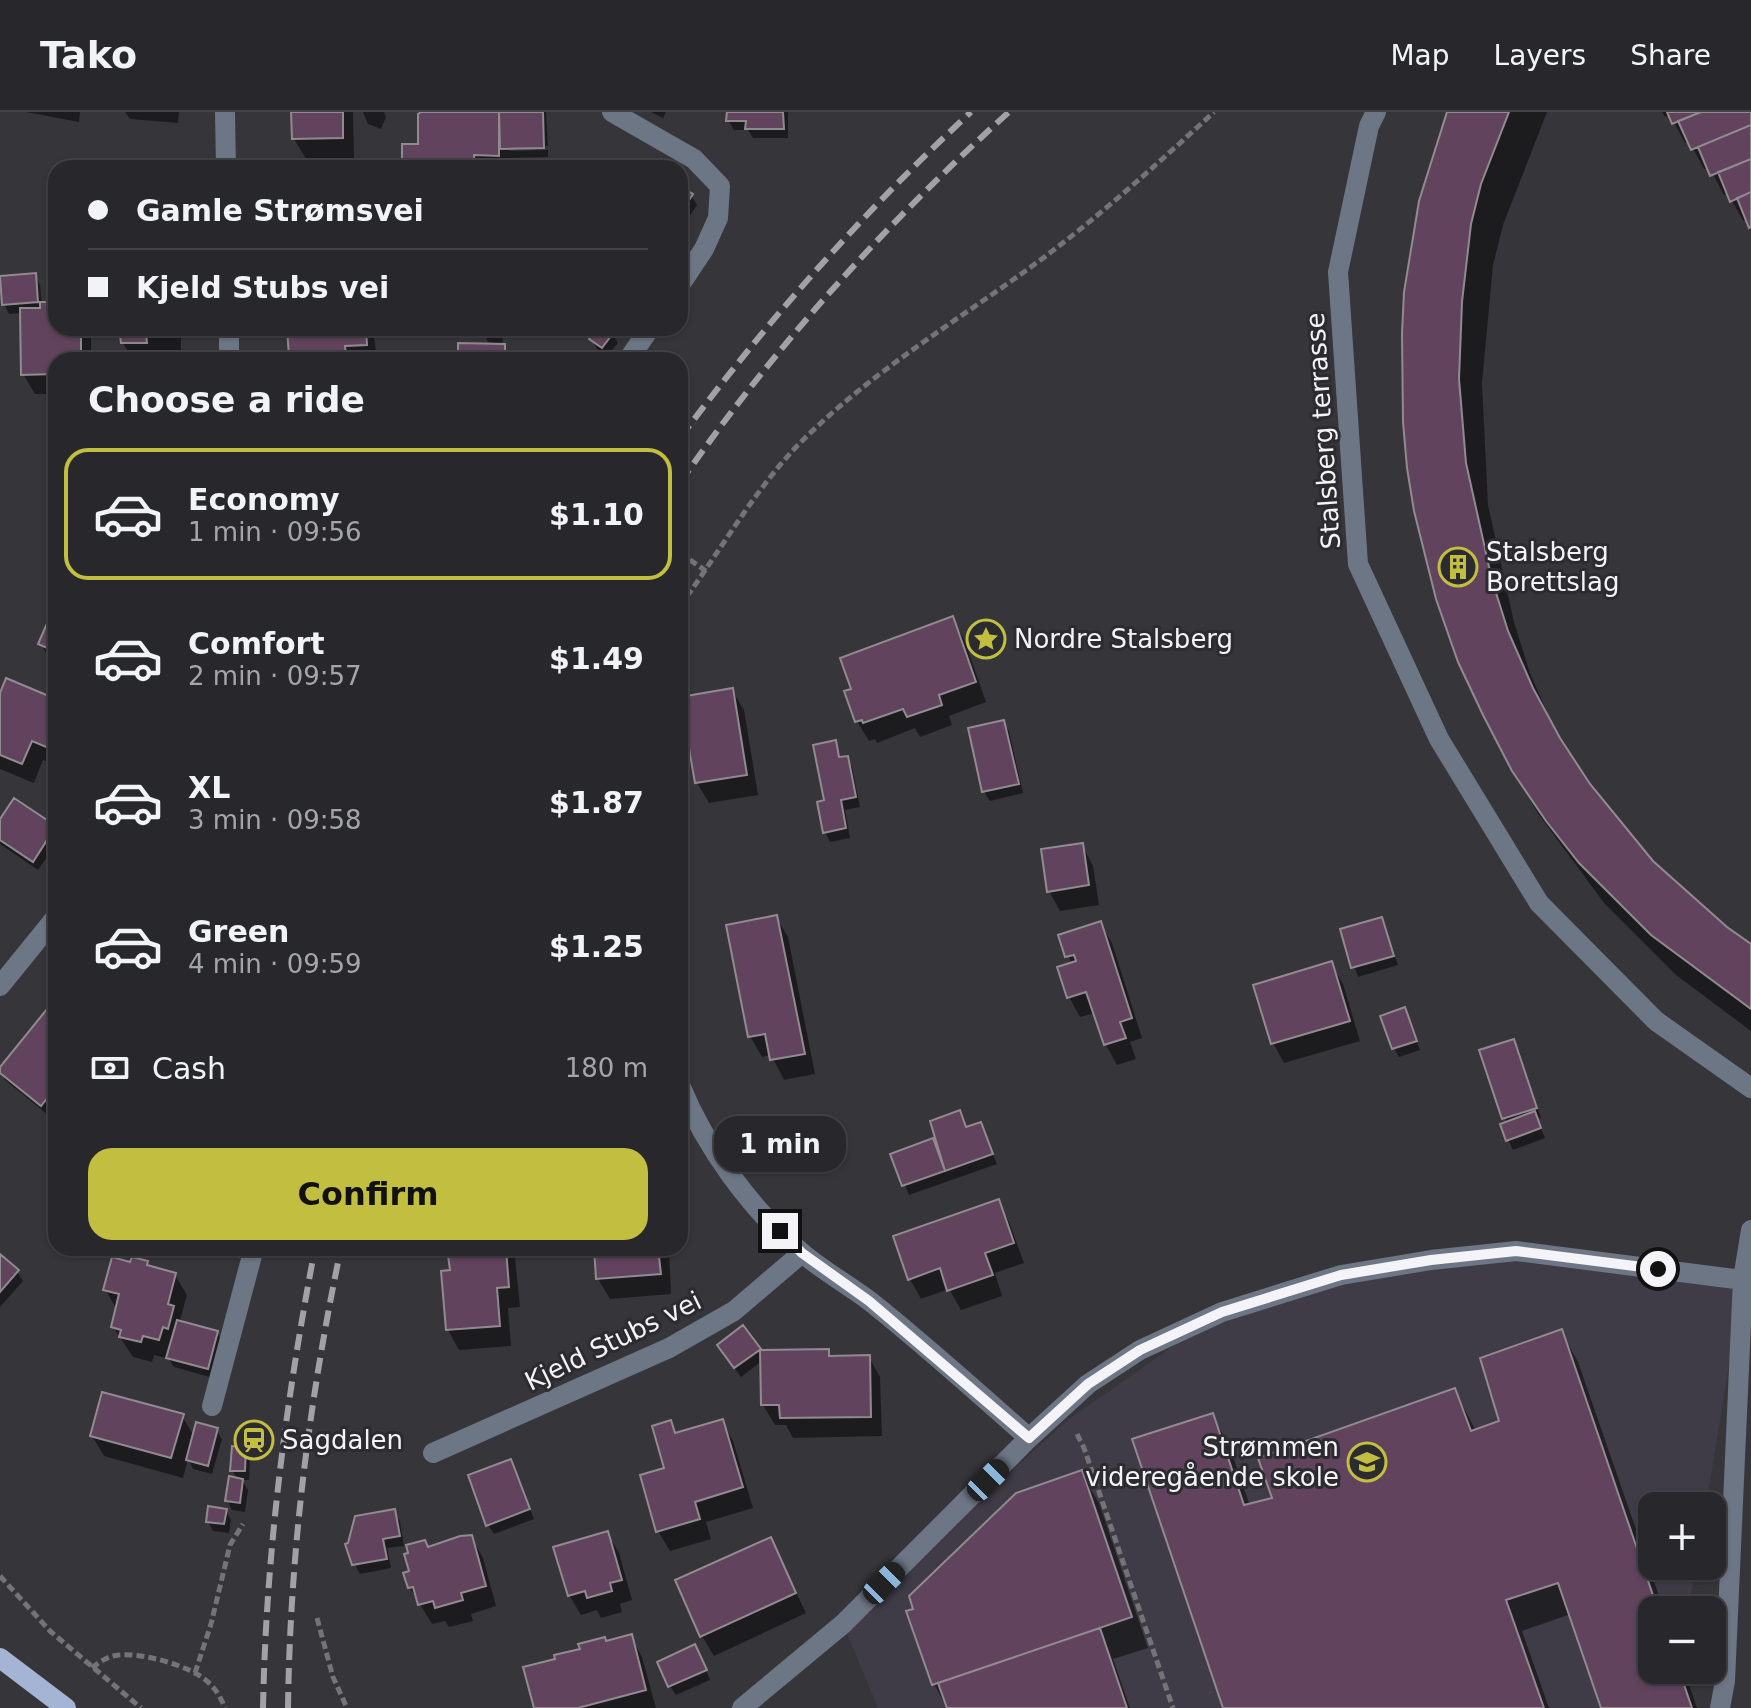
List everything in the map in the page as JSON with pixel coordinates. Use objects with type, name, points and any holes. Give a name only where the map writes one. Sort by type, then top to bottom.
[{"type":"main road","points":[[0,1658],[66,1708]]},
{"type":"street","points":[[225,112],[226,160]]},
{"type":"street","points":[[612,112],[694,159],[720,186],[718,218],[704,249],[688,273]]},
{"type":"street","name":"Stalsberg terrasse","points":[[1376,112],[1369,126],[1338,272],[1358,564],[1439,739],[1539,903],[1656,1021],[1751,1088]]},
{"type":"street","points":[[0,986],[48,927]]},
{"type":"street","points":[[688,1104],[723,1164],[758,1209],[802,1253],[869,1301],[1029,1438]]},
{"type":"street","points":[[1720,1708],[1725,1681],[1751,1230]]},
{"type":"street","points":[[742,1708],[843,1624],[1029,1438],[1088,1384],[1140,1350],[1222,1312],[1341,1275],[1431,1260],[1516,1251],[1747,1280]]},
{"type":"street","name":"Kjeld Stubs vei","points":[[433,1453],[669,1348],[734,1311],[802,1253]]},
{"type":"street","points":[[212,1406],[252,1256]]},
{"type":"path","points":[[688,595],[737,523],[796,447],[851,395],[1027,270],[1143,177],[1214,112]]},
{"type":"path","points":[[688,559],[706,571]]},
{"type":"path","points":[[1061,1407],[1084,1448],[1173,1708]]},
{"type":"path","points":[[195,1673],[211,1624],[230,1545],[243,1524]]},
{"type":"path","points":[[0,1576],[50,1631],[141,1708]]},
{"type":"path","points":[[317,1618],[333,1677],[347,1708]]},
{"type":"path","points":[[92,1668],[115,1655],[151,1658],[195,1673],[207,1681],[221,1697],[225,1708]]},
{"type":"shaded area","name":"Strømmen videregående skole","points":[[1516,1251],[1743,1279],[1708,1492],[1638,1492],[1638,1580],[1693,1580],[1691,1596],[1638,1596],[1638,1684],[1659,1684],[1672,1708],[878,1708],[843,1624],[1069,1419],[1222,1312],[1341,1275]]},
{"type":"building","points":[[291,112],[343,112],[343,138],[292,139]]},
{"type":"building","points":[[499,112],[499,156],[474,155],[474,160],[402,160],[402,144],[418,144],[418,114]]},
{"type":"building","points":[[499,112],[543,112],[544,148],[500,149]]},
{"type":"building","points":[[727,112],[783,112],[784,129],[745,129],[746,121],[726,121]]},
{"type":"building","name":"Stalsberg Borettslag","points":[[1447,112],[1509,112],[1481,184],[1471,224],[1462,302],[1459,379],[1466,463],[1492,580],[1508,631],[1533,688],[1590,784],[1653,861],[1727,927],[1751,944],[1751,1009],[1651,935],[1579,863],[1546,821],[1512,771],[1483,715],[1458,662],[1436,599],[1414,511],[1407,468],[1402,334],[1404,292],[1419,201]]},
{"type":"building","points":[[1667,112],[1701,112],[1672,124]]},
{"type":"building","points":[[1701,112],[1751,112],[1751,125],[1691,150],[1678,121]]},
{"type":"building","points":[[1751,125],[1751,159],[1710,176],[1698,147]]},
{"type":"building","points":[[1751,159],[1751,192],[1730,202],[1718,172]]},
{"type":"building","points":[[1751,192],[1751,227],[1749,228],[1737,198]]},
{"type":"building","points":[[36,273],[38,302],[2,305],[0,276]]},
{"type":"building","points":[[40,302],[48,302],[48,336],[81,336],[81,352],[48,352],[48,374],[21,375],[20,308],[40,308]]},
{"type":"building","points":[[120,336],[146,336],[147,343],[121,343]]},
{"type":"building","points":[[288,336],[366,336],[367,345],[345,346],[346,352],[289,352]]},
{"type":"building","points":[[591,336],[611,336],[602,348],[589,339]]},
{"type":"building","points":[[458,343],[505,344],[505,352],[458,352]]},
{"type":"building","points":[[953,616],[976,682],[939,695],[942,705],[907,717],[903,709],[863,723],[862,720],[855,722],[844,691],[851,689],[840,658]]},
{"type":"building","points":[[48,621],[48,648],[38,644]]},
{"type":"building","points":[[6,678],[48,696],[48,748],[32,741],[22,764],[0,755],[0,693]]},
{"type":"building","points":[[733,688],[747,775],[695,783],[688,743],[688,696]]},
{"type":"building","points":[[1004,720],[1019,784],[982,792],[968,728]]},
{"type":"building","points":[[836,740],[839,757],[848,756],[856,797],[841,800],[846,828],[823,833],[817,802],[824,800],[813,745]]},
{"type":"building","points":[[14,798],[48,821],[48,839],[33,862],[0,840],[0,819]]},
{"type":"building","points":[[1083,843],[1089,885],[1047,892],[1041,849]]},
{"type":"building","points":[[777,915],[805,1054],[770,1060],[765,1034],[748,1037],[726,925]]},
{"type":"building","points":[[1382,917],[1394,956],[1351,968],[1340,929]]},
{"type":"building","points":[[1101,921],[1132,1018],[1120,1022],[1126,1038],[1104,1045],[1086,992],[1067,998],[1057,967],[1076,961],[1074,955],[1065,957],[1058,935]]},
{"type":"building","points":[[1332,961],[1350,1021],[1271,1044],[1253,985]]},
{"type":"building","points":[[1405,1007],[1417,1041],[1392,1049],[1380,1016]]},
{"type":"building","points":[[48,1008],[48,1097],[41,1106],[0,1073],[0,1067]]},
{"type":"building","points":[[1514,1039],[1537,1108],[1502,1119],[1479,1050]]},
{"type":"building","points":[[960,1110],[966,1127],[981,1122],[993,1154],[945,1171],[930,1121]]},
{"type":"building","points":[[1535,1111],[1541,1128],[1506,1141],[1500,1124]]},
{"type":"building","points":[[933,1138],[945,1171],[902,1186],[890,1154]]},
{"type":"building","points":[[999,1199],[1014,1243],[985,1253],[993,1275],[947,1291],[940,1268],[908,1280],[893,1236]]},
{"type":"building","points":[[0,1254],[19,1270],[0,1292]]},
{"type":"building","points":[[448,1256],[507,1256],[509,1287],[497,1288],[500,1326],[446,1330],[441,1271],[450,1270]]},
{"type":"building","points":[[595,1256],[659,1256],[661,1274],[596,1279]]},
{"type":"building","points":[[112,1257],[130,1262],[132,1257],[148,1261],[147,1265],[176,1273],[168,1304],[174,1306],[168,1329],[163,1327],[159,1340],[143,1336],[141,1342],[119,1337],[121,1330],[111,1327],[119,1294],[103,1290]]},
{"type":"building","points":[[177,1320],[218,1331],[208,1369],[166,1358]]},
{"type":"building","points":[[743,1325],[761,1349],[734,1368],[717,1345]]},
{"type":"building","points":[[1562,1329],[1638,1551],[1638,1580],[1648,1580],[1653,1596],[1638,1596],[1638,1684],[1684,1684],[1692,1708],[1601,1708],[1558,1583],[1506,1600],[1544,1708],[1223,1708],[1132,1439],[1213,1413],[1244,1505],[1272,1498],[1258,1458],[1455,1388],[1471,1431],[1499,1421],[1480,1358]]},
{"type":"building","points":[[829,1349],[829,1356],[870,1355],[871,1417],[780,1418],[779,1405],[761,1405],[760,1350]]},
{"type":"building","points":[[102,1392],[184,1414],[171,1458],[90,1436]]},
{"type":"building","points":[[723,1419],[743,1487],[695,1502],[700,1519],[656,1532],[640,1475],[664,1468],[652,1426],[671,1420],[675,1433]]},
{"type":"building","points":[[196,1422],[218,1428],[208,1466],[186,1460]]},
{"type":"building","points":[[232,1446],[246,1447],[245,1471],[230,1471]]},
{"type":"building","points":[[511,1459],[530,1509],[486,1526],[468,1475]]},
{"type":"building","points":[[1082,1470],[1132,1617],[932,1685],[906,1611],[913,1609],[909,1596],[1016,1493]]},
{"type":"building","points":[[229,1476],[243,1479],[240,1503],[225,1501]]},
{"type":"building","points":[[208,1506],[227,1509],[224,1524],[206,1522]]},
{"type":"building","points":[[395,1509],[400,1536],[383,1539],[387,1559],[352,1565],[345,1544],[348,1543],[355,1516]]},
{"type":"building","points":[[608,1531],[622,1580],[610,1583],[612,1591],[587,1598],[585,1591],[568,1596],[553,1547]]},
{"type":"building","points":[[472,1535],[486,1586],[461,1593],[463,1600],[435,1608],[433,1601],[418,1605],[413,1587],[408,1588],[403,1573],[409,1571],[404,1554],[408,1553],[406,1545],[425,1540],[428,1547]]},
{"type":"building","points":[[771,1537],[796,1593],[700,1637],[675,1580]]},
{"type":"building","points":[[1100,1628],[1127,1708],[947,1708],[938,1683]]},
{"type":"building","points":[[632,1634],[646,1690],[578,1708],[534,1708],[523,1667],[580,1649],[578,1644]]},
{"type":"building","points":[[695,1644],[707,1670],[668,1687],[657,1662]]},
{"type":"railway","points":[[688,428],[818,268],[893,188],[971,112]]},
{"type":"railway","points":[[688,472],[754,383],[834,288],[919,198],[1009,112]]},
{"type":"railway","points":[[263,1708],[268,1592],[279,1477],[314,1256]]},
{"type":"railway","points":[[288,1708],[293,1592],[303,1477],[339,1256]]},
{"type":"place","name":"Stalsberg Borettslag","points":[[1458,567]]},
{"type":"place","name":"Nordre Stalsberg","points":[[986,639]]},
{"type":"place","name":"Sagdalen","points":[[254,1440]]},
{"type":"place","name":"Strømmen videregående skole","points":[[1367,1462]]},
{"type":"route","points":[[780,1231],[802,1253],[869,1301],[946,1365],[1029,1438],[1088,1384],[1140,1350],[1222,1312],[1341,1275],[1431,1260],[1516,1251],[1658,1269]]}]
